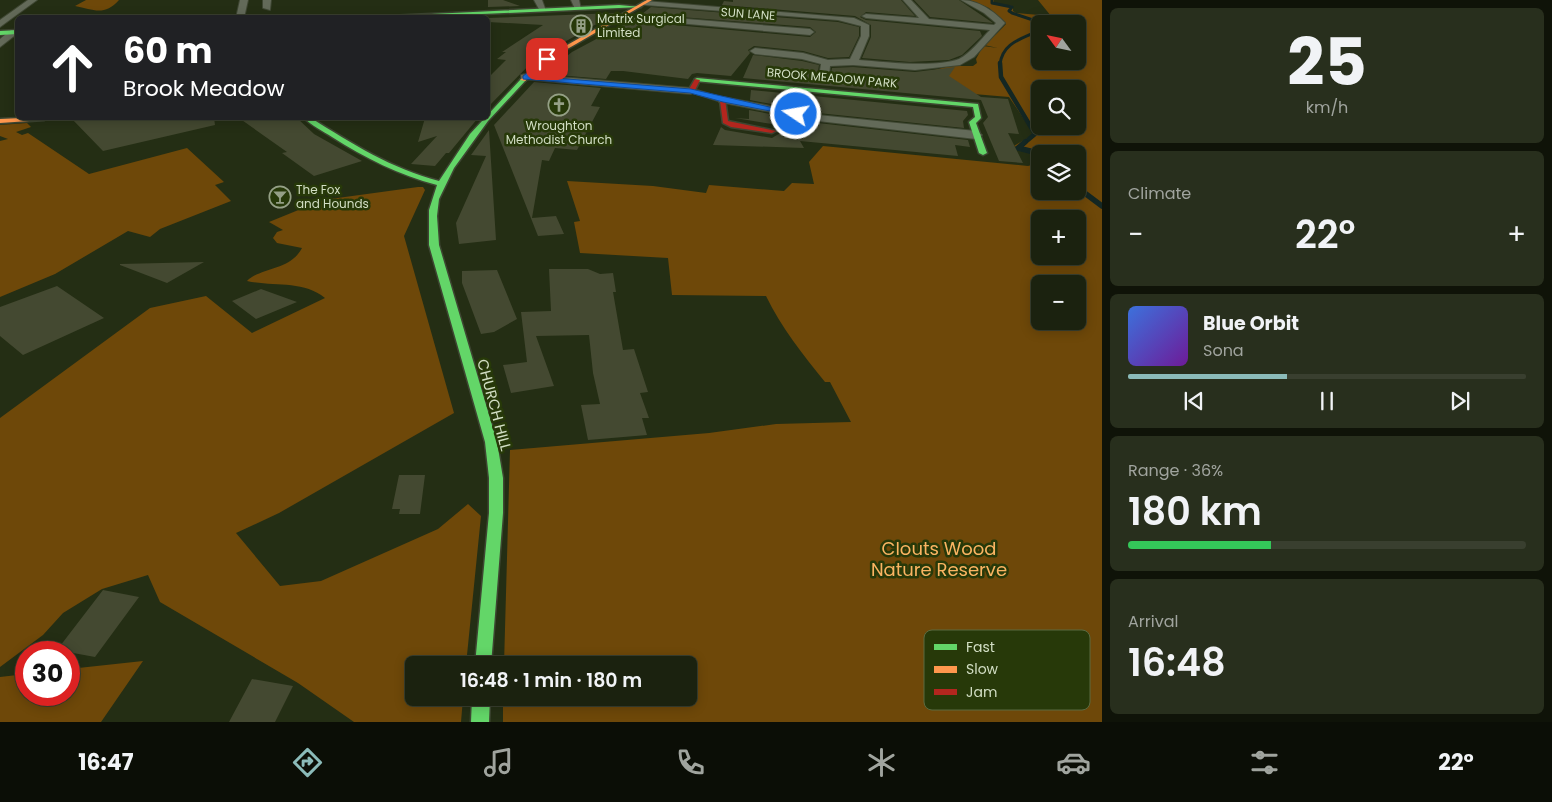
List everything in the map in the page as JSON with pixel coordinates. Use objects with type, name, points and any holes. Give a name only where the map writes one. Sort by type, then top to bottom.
[{"type":"main road","points":[[390,15],[540,4],[644,3]]},
{"type":"main road","points":[[490,118],[525,77],[568,46],[644,3]]},
{"type":"main road","points":[[0,33],[15,32]]},
{"type":"main road","name":"BROOK MEADOW PARK","points":[[691,91],[697,80],[976,106],[978,118],[972,122],[983,153]]},
{"type":"main road","points":[[691,91],[723,100],[725,122],[732,126],[772,131]]},
{"type":"main road","points":[[0,121],[15,120]]},
{"type":"main road","points":[[310,120],[344,141],[416,177],[440,186],[489,120]]},
{"type":"main road","name":"CHURCH HILL","points":[[440,186],[432,220],[434,245],[491,442],[496,478],[495,531],[484,656]]},
{"type":"main road","points":[[480,722],[481,706]]},
{"type":"street","points":[[0,24],[33,0]]},
{"type":"street","points":[[241,15],[244,0]]},
{"type":"street","points":[[906,0],[911,0]]},
{"type":"street","points":[[906,0],[925,20]]},
{"type":"street","points":[[755,51],[808,57],[828,63],[853,62],[915,67],[960,62],[971,55],[992,34],[994,28],[1001,23],[982,7],[965,0]]},
{"type":"street","points":[[644,3],[854,20],[867,27],[859,52],[853,62]]},
{"type":"street","points":[[854,20],[868,12],[994,28]]},
{"type":"street","name":"SUN LANE","points":[[624,16],[810,32]]},
{"type":"street","points":[[0,44],[15,33]]},
{"type":"street","points":[[824,76],[825,64],[828,63]]},
{"type":"street","points":[[525,77],[691,91]]},
{"type":"street","points":[[723,100],[818,118],[976,135]]},
{"type":"green space","points":[[86,0],[119,0],[104,10],[75,6]]},
{"type":"green space","name":"Clouts Wood Nature Reserve","points":[[969,0],[994,0],[994,3],[1013,6],[1013,11],[1016,13],[1039,15],[1031,15],[1031,70],[1086,70],[1086,15],[1050,15],[1038,0],[1102,0],[1102,722],[503,722],[503,706],[697,706],[697,656],[504,656],[510,450],[709,433],[776,424],[851,422],[830,382],[825,382],[785,330],[766,296],[672,295],[668,258],[580,253],[574,222],[580,221],[567,181],[653,186],[706,193],[709,185],[784,191],[792,183],[814,184],[809,162],[823,146],[1031,165],[1031,200],[1086,200],[1086,145],[1031,145],[1031,155],[1029,151],[1014,146],[1032,135],[1086,135],[1086,80],[1031,80],[1031,130],[1009,97],[879,86],[949,66],[973,66],[977,63],[976,59],[983,46],[998,48],[984,45],[1006,24],[989,8]]},
{"type":"green space","points":[[27,123],[31,127],[16,132],[22,135],[28,133],[89,174],[187,148],[224,182],[215,185],[231,201],[160,229],[150,237],[128,231],[55,274],[0,297],[0,141],[8,139],[0,136],[0,125]]},
{"type":"green space","points":[[418,187],[423,187],[425,190],[404,236],[454,413],[279,513],[236,533],[280,586],[321,581],[438,529],[468,504],[481,516],[467,656],[405,656],[405,706],[462,706],[461,722],[354,722],[298,683],[160,602],[148,575],[102,589],[63,613],[35,641],[15,641],[15,656],[0,667],[0,418],[150,308],[206,296],[252,333],[325,298],[316,292],[298,286],[247,281],[260,273],[290,261],[302,248],[277,243],[273,238],[277,232],[283,230],[269,222],[323,200]]},
{"type":"green space","points":[[143,661],[101,722],[0,722],[0,677],[15,675],[15,706],[80,706],[80,668]]},
{"type":"building","points":[[488,0],[503,0],[520,6],[488,7]]},
{"type":"building","points":[[733,0],[901,0],[915,16],[866,12],[860,17],[866,20],[980,31],[982,36],[962,55],[949,60],[910,62],[862,58],[871,37],[871,25],[855,16],[722,5],[724,1],[733,2]]},
{"type":"building","points":[[914,0],[959,0],[993,23],[930,17]]},
{"type":"building","points":[[651,7],[838,22],[859,27],[859,36],[849,57],[828,58],[803,51],[754,46],[748,50],[750,53],[731,76],[697,73],[692,74],[688,79],[611,71],[606,79],[544,74],[572,52],[630,21],[810,37],[816,32],[810,27],[642,14]]},
{"type":"building","points":[[616,13],[536,58],[490,105],[490,76],[506,60],[497,59],[506,52],[502,52],[543,25],[490,22],[490,18]]},
{"type":"building","points":[[753,55],[819,65],[817,78],[823,82],[830,79],[832,68],[853,67],[915,72],[955,67],[949,76],[981,97],[1008,99],[1019,134],[1008,133],[1023,163],[999,161],[983,123],[988,117],[981,100],[743,78]]},
{"type":"building","points":[[534,82],[601,88],[591,106],[600,107],[577,150],[555,148],[549,161],[542,160],[532,218],[556,216],[564,234],[538,236],[494,125]]},
{"type":"building","points":[[751,90],[967,111],[968,115],[963,121],[964,128],[818,113],[750,100]]},
{"type":"building","points":[[749,110],[818,123],[968,140],[970,147],[955,145],[958,156],[800,141],[804,148],[713,145],[721,127],[725,130],[772,138],[782,132],[772,124],[735,118],[749,119]]},
{"type":"building","points":[[73,120],[214,120],[215,125],[103,151]]},
{"type":"building","points":[[242,120],[299,120],[314,134],[362,161],[314,176],[282,153],[287,152]]},
{"type":"building","points":[[424,120],[476,120],[449,153],[446,153],[435,166],[411,164],[437,136],[418,142]]},
{"type":"building","points":[[489,130],[496,240],[459,244],[456,223],[486,156],[471,155]]},
{"type":"building","points":[[204,262],[167,283],[120,265],[120,264]]},
{"type":"building","points":[[549,269],[588,269],[600,274],[613,273],[616,292],[613,292],[623,350],[634,349],[648,392],[640,393],[649,418],[642,418],[647,435],[588,440],[581,405],[600,404],[593,373],[589,335],[536,336],[554,386],[511,393],[503,365],[527,362],[521,312],[551,311]]},
{"type":"building","points":[[497,270],[517,319],[494,332],[481,334],[462,283],[462,271]]},
{"type":"building","points":[[57,286],[104,318],[23,355],[0,336],[0,307]]},
{"type":"building","points":[[261,289],[297,302],[256,319],[232,301]]},
{"type":"building","points":[[399,475],[425,475],[420,514],[399,514],[400,509],[392,509]]},
{"type":"building","points":[[103,590],[139,597],[95,657],[80,654],[80,641],[64,641]]},
{"type":"building","points":[[252,679],[293,686],[275,722],[229,722]]},
{"type":"waterway","points":[[992,0],[992,3],[1012,7],[1009,11],[1012,13],[1031,19]]},
{"type":"waterway","points":[[1000,64],[1009,46],[1031,34]]},
{"type":"waterway","points":[[1000,64],[1001,77],[1035,134],[1023,144]]},
{"type":"waterway","points":[[1025,142],[1018,148],[1031,151]]},
{"type":"waterway","points":[[1086,194],[1102,206]]},
{"type":"traffic: fast","points":[[416,15],[619,6],[639,7]]},
{"type":"traffic: fast","points":[[0,33],[15,32]]},
{"type":"traffic: fast","points":[[490,115],[523,80]]},
{"type":"traffic: fast","points":[[697,80],[976,105],[978,118],[972,122],[983,153]]},
{"type":"traffic: fast","points":[[310,120],[388,166],[441,184]]},
{"type":"traffic: fast","points":[[484,656],[496,513],[496,478],[491,442],[434,245],[432,216],[435,199],[441,184],[461,152],[486,120]]},
{"type":"traffic: fast","points":[[480,722],[481,706]]},
{"type":"traffic: slow","points":[[523,80],[555,54],[650,0]]},
{"type":"traffic: slow","points":[[0,121],[15,120]]},
{"type":"traffic: jam","points":[[697,80],[691,91],[723,100],[725,122],[731,125],[772,131]]},
{"type":"place","name":"Matrix Surgical Limited","points":[[581,26]]},
{"type":"place","name":"Wroughton Methodist Church","points":[[559,105]]},
{"type":"place","name":"The Fox and Hounds","points":[[280,197]]},
{"type":"route","points":[[547,59],[525,77],[691,91],[723,100],[796,114]]}]
